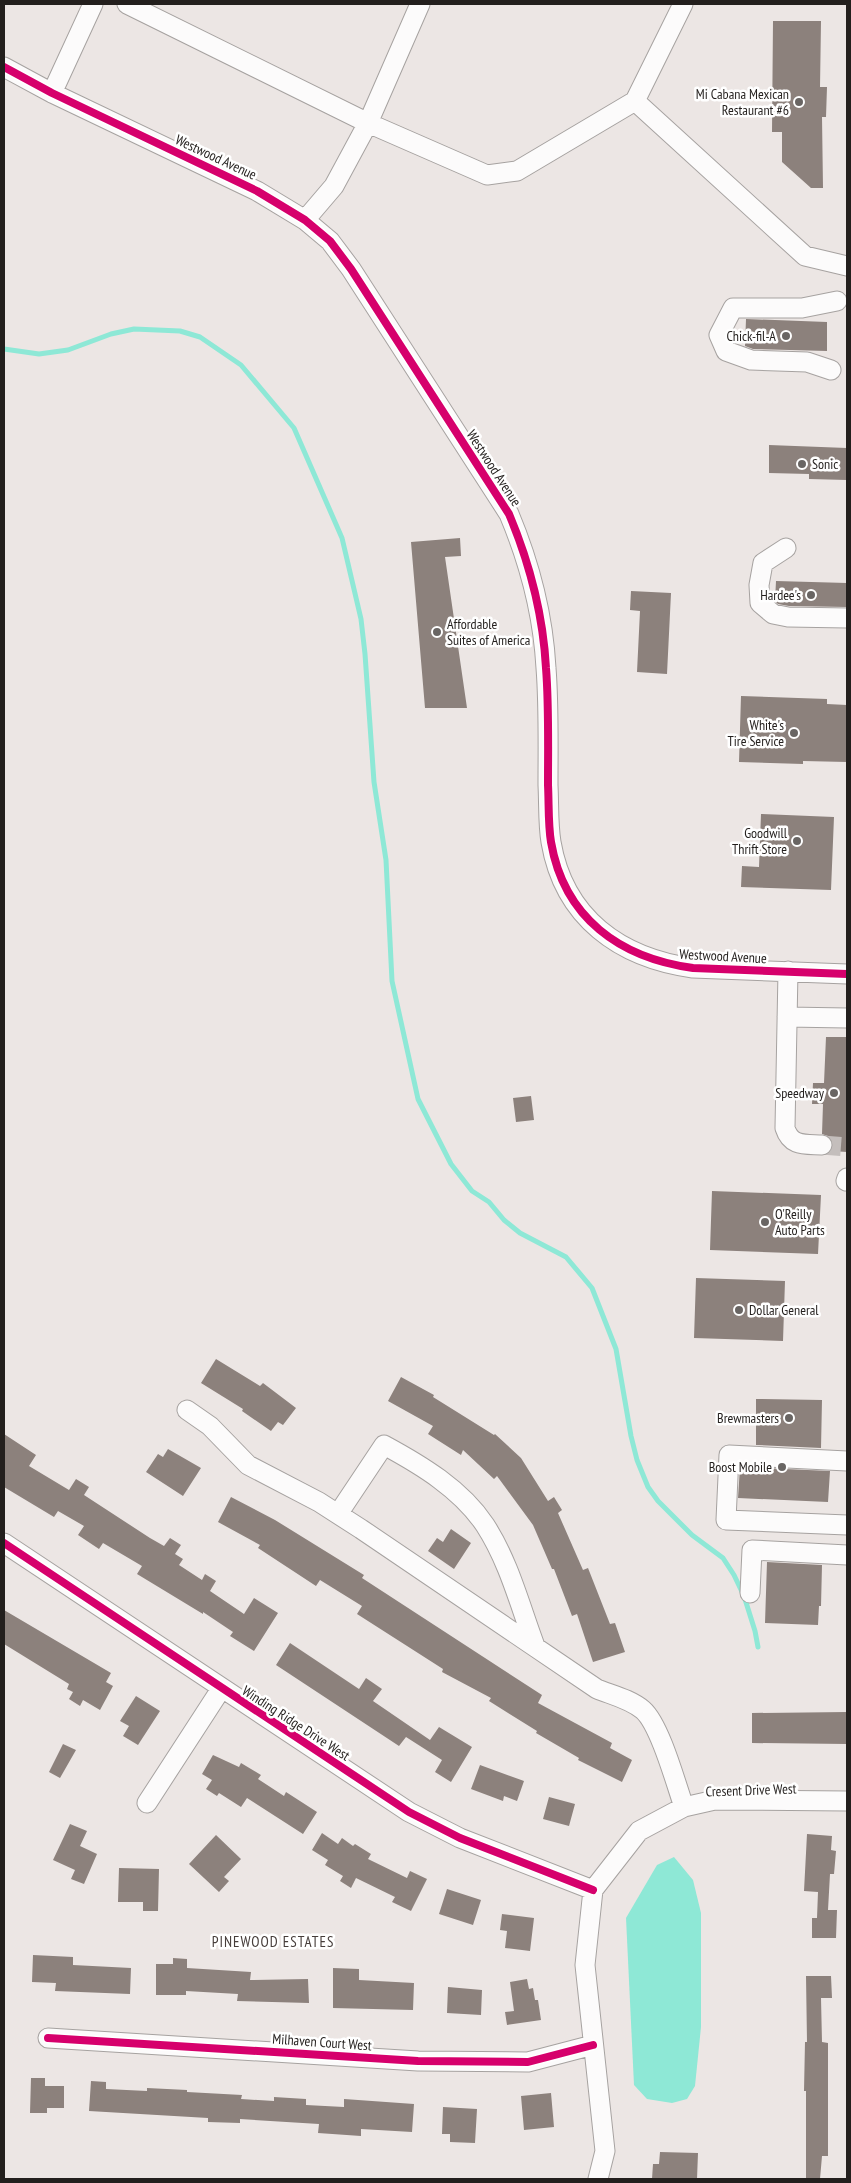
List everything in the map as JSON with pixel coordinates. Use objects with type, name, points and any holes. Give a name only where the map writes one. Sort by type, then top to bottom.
[{"type":"street","points":[[52,93],[93,4]]},
{"type":"street","points":[[127,4],[368,123],[487,175],[517,171],[634,101],[683,4]]},
{"type":"street","points":[[305,220],[334,186],[368,123],[420,4]]},
{"type":"street","name":"Westwood Avenue","points":[[4,67],[52,93],[257,190],[305,220],[330,241],[351,269],[509,514],[521,541],[529,565],[540,612],[546,668],[551,842],[561,877],[575,903],[589,920],[608,937],[629,951],[670,965],[692,968],[847,974]]},
{"type":"street","points":[[634,101],[805,256],[847,266]]},
{"type":"street","points":[[830,370],[807,362],[751,360],[726,351],[719,335],[733,308],[802,308],[837,301]]},
{"type":"street","points":[[786,548],[763,563],[758,585],[760,603],[773,614],[788,617],[847,618]]},
{"type":"street","points":[[788,971],[785,1128],[788,1137],[795,1143],[822,1145]]},
{"type":"street","points":[[787,1017],[847,1018]]},
{"type":"street","points":[[187,1410],[210,1426],[248,1465],[338,1514],[597,1689],[626,1700],[644,1711],[661,1740],[684,1807]]},
{"type":"street","points":[[338,1514],[384,1445],[422,1467],[455,1492],[485,1525],[505,1563],[535,1646]]},
{"type":"street","points":[[847,1460],[729,1455],[726,1520],[847,1525]]},
{"type":"street","name":"Winding Ridge Drive West","points":[[4,1543],[408,1812],[460,1838],[593,1890]]},
{"type":"street","points":[[750,1593],[752,1550],[847,1556]]},
{"type":"street","points":[[147,1803],[221,1689]]},
{"type":"street","name":"Cresent Drive West","points":[[593,1890],[639,1831],[684,1807],[715,1800],[847,1801]]},
{"type":"street","points":[[593,1890],[585,1965],[605,2151],[598,2179]]},
{"type":"street","name":"Milhaven Court West","points":[[48,2038],[418,2061],[528,2062],[594,2046]]},
{"type":"shaded area","points":[[674,1857],[693,1880],[701,1913],[701,2027],[695,2086],[687,2099],[672,2103],[647,2099],[634,2085],[626,1918],[657,1865]]},
{"type":"building","name":"Mi Cabana Mexican Restaurant #6","points":[[773,21],[821,21],[820,87],[827,87],[826,117],[822,117],[823,188],[811,188],[782,162],[782,132],[772,132]]},
{"type":"building","name":"Chick-fil-A","points":[[746,319],[827,322],[827,351],[753,349],[745,346]]},
{"type":"building","name":"Sonic","points":[[769,445],[847,448],[847,480],[809,479],[809,474],[769,473]]},
{"type":"building","name":"Affordable Suites of America","points":[[460,538],[461,556],[445,557],[467,708],[425,708],[411,542]]},
{"type":"building","name":"Hardee's","points":[[776,581],[847,583],[847,607],[789,606],[778,604],[775,601]]},
{"type":"building","points":[[631,591],[671,593],[667,674],[637,672],[640,611],[630,610]]},
{"type":"building","name":"White's Tire Service","points":[[741,696],[827,699],[827,704],[847,705],[847,762],[803,761],[803,764],[739,762]]},
{"type":"building","name":"Goodwill Thrift Store","points":[[761,814],[834,817],[831,890],[741,887],[742,866],[759,867]]},
{"type":"building","points":[[826,1037],[847,1037],[847,1152],[831,1151],[832,1140],[822,1134],[823,1104],[812,1104],[813,1083],[824,1083]]},
{"type":"building","points":[[531,1096],[534,1120],[516,1122],[513,1098]]},
{"type":"building","name":"O'Reilly Auto Parts","points":[[712,1191],[821,1195],[818,1254],[710,1250]]},
{"type":"building","name":"Dollar General","points":[[696,1278],[785,1281],[783,1341],[694,1338]]},
{"type":"building","points":[[216,1359],[260,1386],[263,1383],[296,1408],[283,1425],[278,1422],[271,1431],[242,1411],[243,1409],[201,1383]]},
{"type":"building","points":[[401,1377],[434,1395],[433,1397],[495,1434],[521,1458],[548,1501],[554,1497],[562,1510],[558,1513],[583,1570],[588,1568],[610,1624],[615,1623],[625,1652],[593,1662],[577,1614],[572,1616],[554,1569],[552,1569],[533,1525],[497,1476],[494,1479],[463,1450],[461,1455],[428,1434],[433,1426],[388,1401]]},
{"type":"building","name":"Brewmasters","points":[[756,1399],[822,1400],[821,1448],[756,1445]]},
{"type":"building","points":[[4,1434],[36,1455],[29,1466],[69,1490],[76,1479],[89,1487],[84,1495],[150,1538],[164,1546],[170,1538],[181,1545],[175,1554],[183,1559],[179,1565],[202,1580],[205,1574],[216,1581],[210,1591],[244,1614],[254,1598],[278,1613],[254,1651],[230,1636],[233,1632],[203,1612],[203,1614],[137,1574],[142,1566],[103,1543],[99,1549],[78,1535],[84,1526],[58,1511],[54,1517],[4,1487]]},
{"type":"building","points":[[168,1449],[201,1468],[183,1496],[146,1472],[158,1454],[163,1457]]},
{"type":"building","points":[[740,1467],[830,1471],[828,1502],[738,1498]]},
{"type":"building","points":[[231,1497],[275,1520],[364,1575],[362,1578],[542,1695],[538,1703],[612,1743],[610,1748],[632,1760],[622,1782],[578,1760],[579,1758],[536,1733],[537,1731],[489,1701],[491,1698],[442,1672],[443,1669],[357,1614],[362,1606],[320,1580],[316,1586],[258,1548],[260,1545],[218,1522]]},
{"type":"building","points":[[451,1529],[471,1543],[454,1569],[428,1551],[437,1538],[443,1542]]},
{"type":"building","points":[[767,1562],[822,1565],[821,1606],[819,1606],[818,1625],[765,1623]]},
{"type":"building","points":[[4,1610],[111,1673],[106,1682],[113,1686],[100,1710],[83,1700],[80,1706],[69,1699],[73,1692],[67,1689],[69,1684],[4,1644]]},
{"type":"building","points":[[290,1643],[359,1689],[366,1678],[382,1689],[373,1701],[430,1740],[439,1727],[472,1747],[451,1782],[435,1772],[442,1760],[406,1737],[399,1746],[276,1665]]},
{"type":"building","points":[[136,1696],[160,1711],[138,1745],[123,1736],[129,1726],[120,1721]]},
{"type":"building","points":[[847,1712],[847,1744],[752,1743],[752,1713]]},
{"type":"building","points":[[63,1744],[76,1750],[60,1778],[49,1772]]},
{"type":"building","points":[[213,1755],[239,1767],[241,1763],[261,1775],[258,1779],[284,1796],[286,1792],[317,1812],[303,1834],[247,1798],[241,1807],[219,1793],[217,1796],[206,1789],[212,1780],[202,1774]]},
{"type":"building","points":[[480,1765],[524,1781],[517,1801],[504,1796],[503,1801],[471,1789]]},
{"type":"building","points":[[549,1797],[575,1804],[569,1826],[543,1819]]},
{"type":"building","points":[[70,1824],[87,1831],[80,1846],[97,1854],[84,1884],[71,1879],[75,1870],[53,1860]]},
{"type":"building","points":[[322,1833],[338,1844],[342,1838],[353,1846],[355,1844],[371,1854],[368,1859],[407,1878],[410,1871],[427,1879],[411,1911],[392,1902],[395,1897],[356,1878],[351,1888],[340,1881],[343,1876],[325,1865],[328,1860],[312,1850]]},
{"type":"building","points":[[807,1834],[832,1836],[831,1850],[836,1851],[834,1874],[830,1874],[828,1910],[837,1910],[836,1938],[812,1938],[812,1918],[817,1918],[818,1892],[804,1891]]},
{"type":"building","points":[[216,1835],[241,1859],[224,1877],[229,1881],[219,1892],[189,1864]]},
{"type":"building","points":[[119,1868],[159,1869],[158,1911],[143,1911],[143,1902],[118,1902]]},
{"type":"building","points":[[447,1889],[481,1900],[473,1925],[439,1914]]},
{"type":"building","points":[[502,1914],[534,1918],[530,1951],[505,1948],[507,1931],[500,1930]]},
{"type":"building","points":[[33,1955],[73,1957],[73,1965],[131,1968],[130,1994],[55,1991],[56,1983],[32,1982]]},
{"type":"building","points":[[173,1958],[187,1959],[187,1968],[251,1972],[250,1980],[308,1979],[309,2003],[237,2001],[238,1994],[186,1991],[186,1995],[156,1995],[156,1964],[173,1964]]},
{"type":"building","points":[[333,1968],[359,1969],[359,1980],[414,1983],[413,2010],[333,2008]]},
{"type":"building","points":[[806,1976],[831,1976],[832,1998],[821,1998],[822,2042],[828,2043],[828,2156],[822,2156],[820,2179],[806,2179],[806,2091],[804,2091],[805,2042],[807,2042]]},
{"type":"building","points":[[527,1979],[529,1989],[533,1988],[535,2000],[538,2000],[541,2020],[507,2025],[505,2012],[514,2011],[510,1982]]},
{"type":"building","points":[[448,1987],[482,1990],[481,2015],[447,2013]]},
{"type":"building","points":[[31,2078],[45,2078],[45,2086],[64,2086],[64,2108],[47,2108],[47,2113],[30,2113]]},
{"type":"building","points":[[91,2081],[106,2082],[106,2089],[147,2091],[147,2088],[187,2090],[187,2092],[242,2095],[241,2099],[274,2101],[274,2097],[306,2099],[306,2105],[344,2107],[344,2099],[414,2104],[412,2132],[361,2129],[361,2136],[318,2133],[319,2124],[240,2119],[240,2123],[208,2122],[208,2118],[89,2111]]},
{"type":"building","points":[[551,2093],[554,2127],[524,2130],[521,2096]]},
{"type":"building","points":[[443,2107],[477,2109],[475,2143],[450,2142],[450,2134],[442,2134]]},
{"type":"building","points":[[660,2152],[698,2153],[697,2179],[652,2179],[653,2164],[659,2164]]},
{"type":"waterway","points":[[4,349],[39,354],[68,350],[111,334],[134,329],[180,331],[200,337],[241,365],[294,428],[342,538],[361,619],[374,782],[386,860],[392,981],[418,1099],[451,1164],[472,1191],[489,1202],[504,1220],[520,1233],[566,1257],[592,1288],[616,1349],[631,1436],[637,1460],[648,1487],[658,1501],[692,1535],[723,1558],[744,1596],[758,1647]]},
{"type":"tunnel","points":[[822,1145],[847,1147]]},
{"type":"cycle path","points":[[4,67],[52,93],[257,191],[305,220],[330,241],[351,269],[509,514],[523,551],[539,608],[544,648],[548,697],[548,785],[551,842],[558,869],[568,892],[582,913],[619,944],[642,955],[666,963],[693,968],[847,974]]},
{"type":"cycle path","points":[[4,1543],[409,1812],[460,1838],[593,1890]]},
{"type":"cycle path","points":[[48,2038],[418,2061],[528,2062],[593,2045]]},
{"type":"place","name":"Mi Cabana Mexican Restaurant #6","points":[[799,102]]},
{"type":"place","name":"Chick-fil-A","points":[[786,336]]},
{"type":"place","name":"Sonic","points":[[802,464]]},
{"type":"place","name":"Hardee's","points":[[811,595]]},
{"type":"place","name":"Affordable Suites of America","points":[[437,632]]},
{"type":"place","name":"White's Tire Service","points":[[794,733]]},
{"type":"place","name":"Goodwill Thrift Store","points":[[797,841]]},
{"type":"place","name":"Speedway","points":[[834,1093]]},
{"type":"place","name":"O'Reilly Auto Parts","points":[[765,1222]]},
{"type":"place","name":"Dollar General","points":[[739,1310]]},
{"type":"place","name":"Brewmasters","points":[[789,1418]]},
{"type":"place","name":"Boost Mobile","points":[[782,1467]]},
{"type":"district","name":"PINEWOOD ESTATES","points":[[273,1942]]}]
